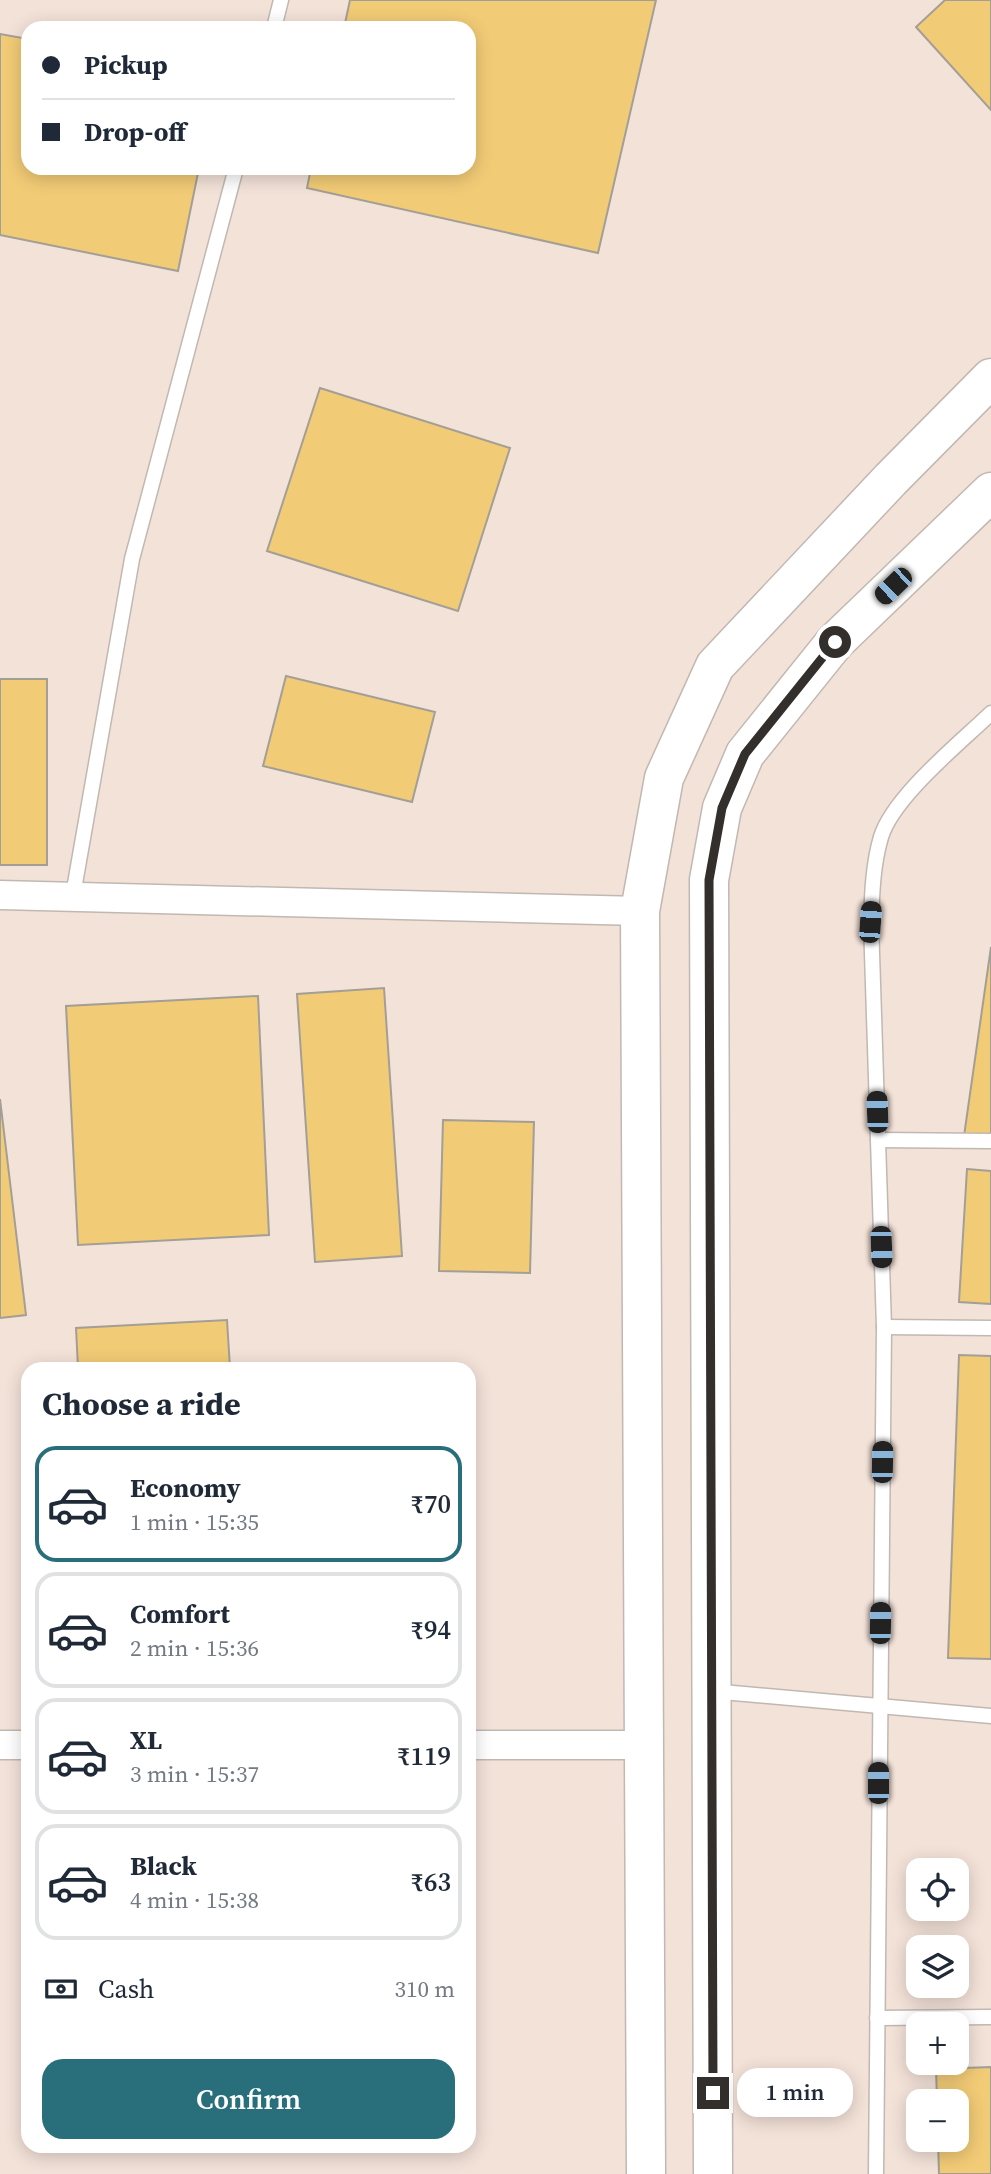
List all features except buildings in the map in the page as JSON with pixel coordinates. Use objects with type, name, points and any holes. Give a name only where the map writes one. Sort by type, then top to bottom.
[{"type":"main road","points":[[646,2174],[640,911],[664,778],[715,666],[891,479],[991,379]]},
{"type":"main road","points":[[713,2174],[709,880],[722,808],[745,754],[835,642],[991,492]]},
{"type":"street","points":[[0,894],[640,911]]},
{"type":"street","points":[[0,1745],[21,1745]]},
{"type":"street","points":[[476,1745],[643,1745]]},
{"type":"lane","points":[[276,21],[281,0]]},
{"type":"lane","points":[[73,895],[132,559],[234,175]]},
{"type":"lane","points":[[876,2174],[884,1327],[870,922],[873,870],[882,834],[904,799],[991,713]]},
{"type":"lane","points":[[878,1140],[991,1141]]},
{"type":"lane","points":[[884,1327],[991,1328]]},
{"type":"lane","points":[[710,1690],[991,1716]]},
{"type":"lane","points":[[877,2018],[991,2017]]},
{"type":"shaded area","points":[[0,0],[991,0],[991,2174],[0,2174]]},
{"type":"route","points":[[713,2093],[709,1623],[709,880],[722,808],[745,754],[835,642]]}]
